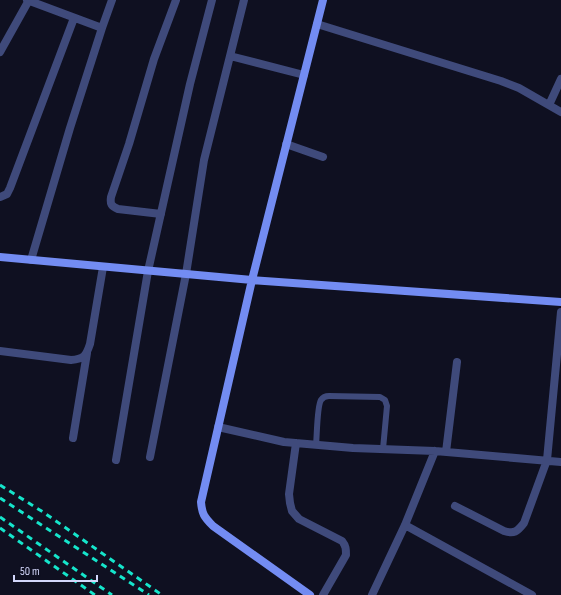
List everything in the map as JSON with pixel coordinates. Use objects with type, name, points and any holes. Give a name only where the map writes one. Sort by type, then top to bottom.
[{"type":"street","points":[[0,52],[28,0],[102,28]]},
{"type":"street","points":[[31,260],[68,136],[112,0]]},
{"type":"street","points":[[161,214],[118,209],[112,207],[110,203],[154,59],[176,0]]},
{"type":"street","points":[[116,460],[148,271],[190,84],[212,0]]},
{"type":"street","points":[[150,458],[186,274],[204,160],[244,0]]},
{"type":"street","points":[[310,595],[213,526],[202,512],[201,502],[252,280],[323,0]]},
{"type":"street","points":[[0,197],[7,194],[10,188],[74,18]]},
{"type":"street","points":[[317,24],[490,77],[519,88],[561,112]]},
{"type":"street","points":[[230,56],[304,75]]},
{"type":"street","points":[[549,105],[561,78]]},
{"type":"street","points":[[286,144],[323,157]]},
{"type":"street","points":[[0,257],[252,280],[561,302]]},
{"type":"street","points":[[73,438],[103,267]]},
{"type":"street","points":[[455,506],[510,533],[519,530],[524,524],[547,460],[561,312]]},
{"type":"street","points":[[0,351],[71,360],[80,359],[87,353]]},
{"type":"street","points":[[446,452],[457,362]]},
{"type":"street","points":[[218,427],[274,440],[296,443],[436,451],[561,462]]},
{"type":"street","points":[[296,443],[289,494],[292,512],[299,519],[342,541],[346,549],[346,555],[323,595]]},
{"type":"street","points":[[372,595],[405,525],[436,451]]},
{"type":"street","points":[[405,525],[532,595]]},
{"type":"lane","points":[[316,445],[319,407],[321,400],[329,396],[380,397],[385,400],[387,406],[383,449]]},
{"type":"railway","points":[[0,485],[43,512],[162,595]]},
{"type":"railway","points":[[0,498],[149,595]]},
{"type":"railway","points":[[0,517],[112,595]]},
{"type":"railway","points":[[0,528],[95,595]]}]
